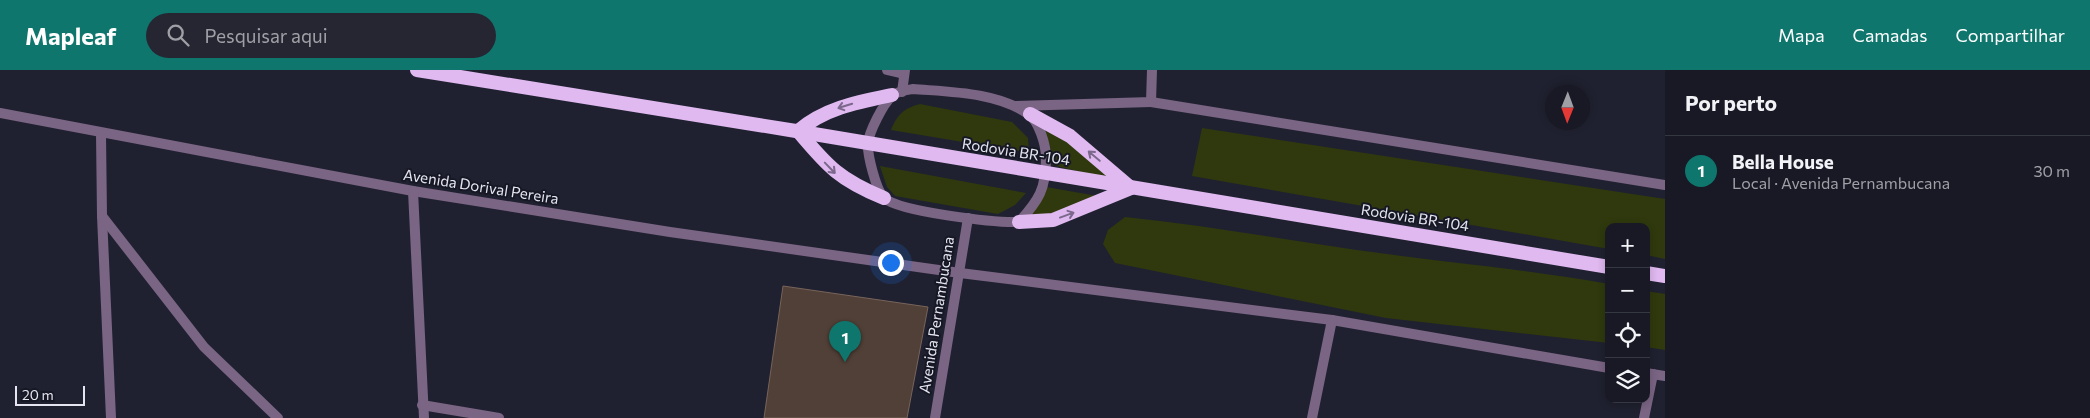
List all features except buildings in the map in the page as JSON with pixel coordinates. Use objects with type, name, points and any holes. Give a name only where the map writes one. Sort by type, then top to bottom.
[{"type":"highway","name":"Rodovia BR-104","points":[[417,70],[798,131],[1605,266]]},
{"type":"highway","points":[[884,198],[859,188],[837,175],[798,131],[820,114],[897,93]]},
{"type":"highway","points":[[1019,222],[1053,220],[1131,188],[1070,136],[1030,114]]},
{"type":"highway","points":[[1650,274],[1665,276]]},
{"type":"street","points":[[887,70],[904,72],[897,93],[879,115],[868,144],[874,176],[884,198],[907,207],[968,218],[997,223],[1019,222],[1042,194],[1046,173],[1046,149],[1030,114],[1004,102],[954,92],[914,89],[897,93]]},
{"type":"street","points":[[1150,102],[1152,70]]},
{"type":"street","points":[[1012,106],[1150,102],[1665,185]]},
{"type":"street","name":"Avenida Dorival Pereira","points":[[0,113],[101,134],[412,192],[670,232],[960,273],[1332,320],[1605,367]]},
{"type":"street","points":[[101,134],[102,216],[111,418]]},
{"type":"street","points":[[412,192],[424,418]]},
{"type":"street","points":[[102,216],[204,347],[278,418]]},
{"type":"street","name":"Avenida Pernambucana","points":[[935,418],[968,218]]},
{"type":"street","points":[[1312,418],[1332,320]]},
{"type":"street","points":[[1650,374],[1665,376]]},
{"type":"street","points":[[1644,418],[1646,403]]},
{"type":"street","points":[[422,405],[499,418]]},
{"type":"green space","points":[[920,104],[1012,122],[1028,138],[1029,153],[891,130],[902,112]]},
{"type":"green space","points":[[1040,124],[1080,150],[1114,180],[1052,165],[1050,146]]},
{"type":"green space","points":[[1202,128],[1665,199],[1665,259],[1650,256],[1650,223],[1605,223],[1605,248],[1192,176]]},
{"type":"green space","points":[[880,166],[1026,193],[1015,205],[998,214],[895,196],[887,187]]},
{"type":"green space","points":[[1046,187],[1103,197],[1052,216],[1026,219]]},
{"type":"green space","points":[[1125,217],[1154,220],[1328,246],[1605,283],[1605,343],[1386,318],[1115,263],[1103,244],[1108,230]]},
{"type":"green space","points":[[1650,292],[1665,294],[1665,350],[1650,348]]},
{"type":"place","name":"Bella House","points":[[845,362]]}]
